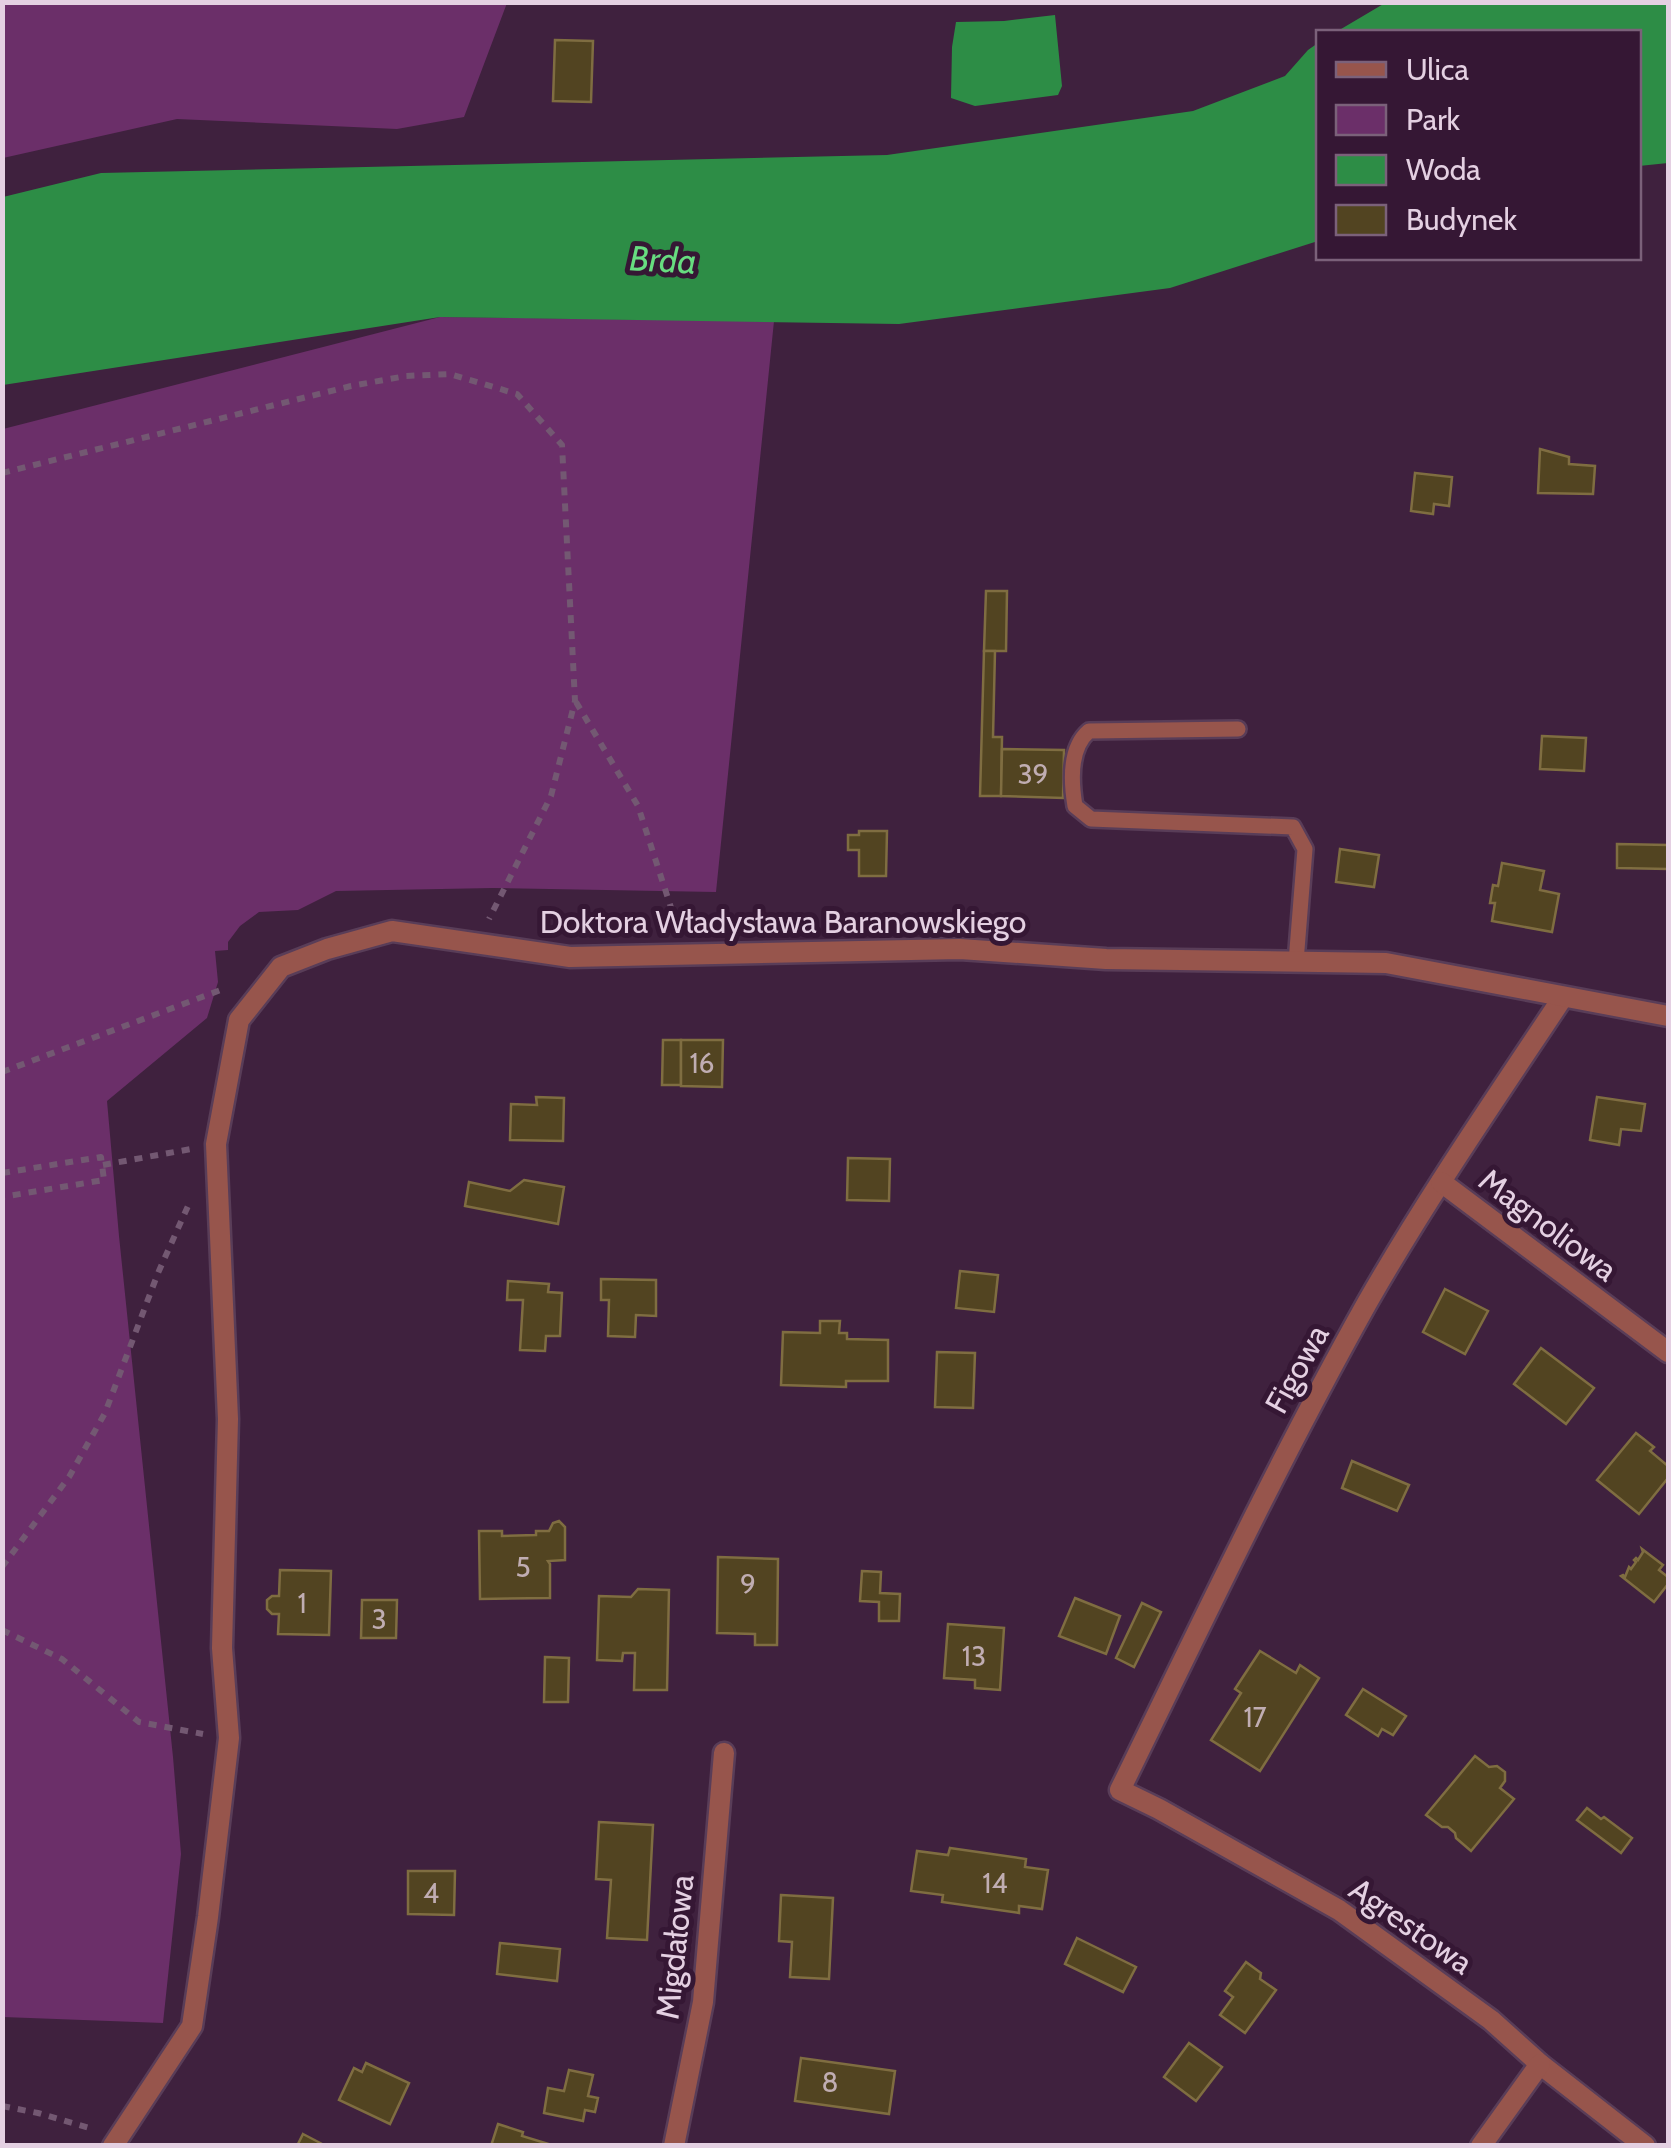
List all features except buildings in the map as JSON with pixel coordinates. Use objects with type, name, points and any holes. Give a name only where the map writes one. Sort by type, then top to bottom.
[{"type":"street","name":"Doktora Władysława Baranowskiego","points":[[115,2141],[192,2026],[208,1917],[229,1738],[222,1648],[228,1419],[216,1144],[239,1020],[281,968],[326,948],[392,932],[570,957],[960,949],[1106,959],[1386,964],[1668,1016]]},
{"type":"street","name":"Figowa","points":[[1120,1790],[1297,1430],[1370,1299],[1440,1182],[1562,997]]},
{"type":"street","name":"Magnoliowa","points":[[1440,1182],[1668,1352]]},
{"type":"street","name":"Migdałowa","points":[[674,2146],[703,2002],[724,1753]]},
{"type":"street","name":"Agrestowa","points":[[1120,1790],[1339,1910],[1491,2020],[1540,2064],[1645,2146]]},
{"type":"street","points":[[1480,2146],[1540,2064]]},
{"type":"lane","points":[[1238,729],[1088,731],[1079,740],[1075,759],[1071,783],[1075,806],[1092,819],[1292,827],[1304,849],[1296,962]]},
{"type":"path","points":[[2,473],[406,376],[450,374],[517,394],[562,445],[575,701],[551,796],[477,944]]},
{"type":"path","points":[[575,701],[638,806],[687,956]]},
{"type":"path","points":[[2,1072],[281,968]]},
{"type":"path","points":[[102,1165],[216,1144]]},
{"type":"path","points":[[2,1173],[101,1157],[104,1180],[2,1197]]},
{"type":"path","points":[[2,1567],[69,1477],[105,1413],[158,1273],[194,1193]]},
{"type":"path","points":[[2,1630],[62,1659],[139,1722],[229,1738]]},
{"type":"path","points":[[2,2106],[38,2113],[115,2141]]},
{"type":"green space","points":[[2,3],[507,3],[464,117],[397,129],[177,119],[3,158]]},
{"type":"green space","points":[[440,317],[774,321],[716,892],[493,888],[336,891],[298,910],[259,912],[240,926],[228,942],[228,950],[215,951],[218,982],[207,1018],[107,1101],[181,1854],[163,2023],[3,2017],[3,429]]},
{"type":"water","points":[[1385,3],[1668,3],[1668,163],[1641,166],[1641,30],[1339,30]]},
{"type":"water","points":[[1055,15],[1062,86],[1058,95],[975,106],[951,98],[956,22]]},
{"type":"water","name":"Brda","points":[[1316,44],[1316,242],[1170,288],[899,324],[440,317],[3,385],[3,197],[101,173],[887,155],[1193,111],[1285,76]]}]
